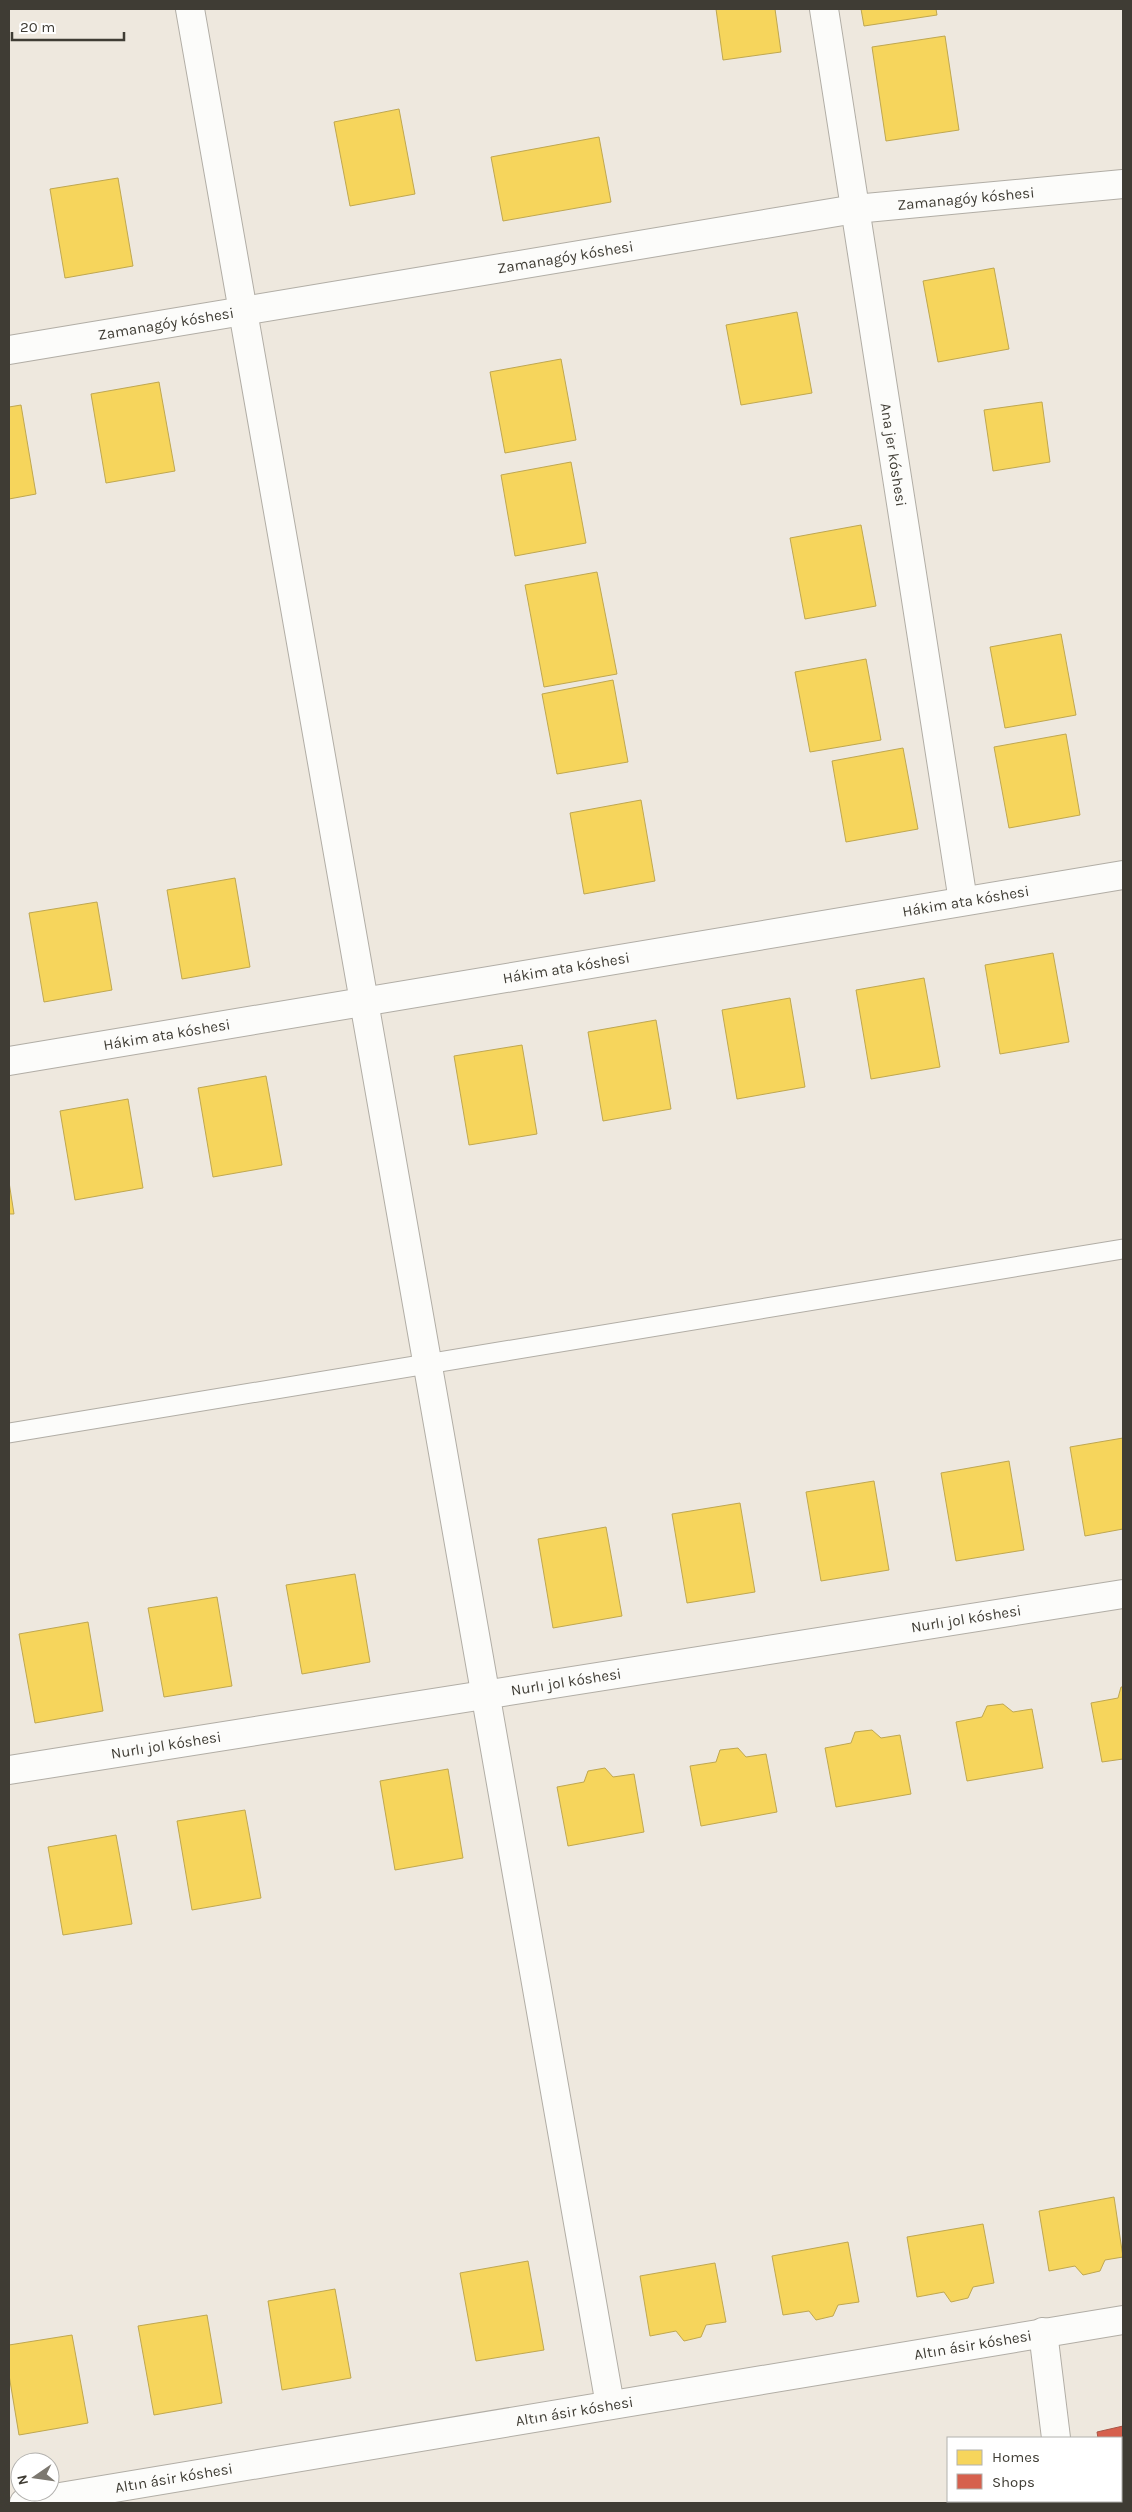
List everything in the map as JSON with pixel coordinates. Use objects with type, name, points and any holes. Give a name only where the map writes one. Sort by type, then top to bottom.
[{"type":"street","points":[[190,9],[610,2405]]},
{"type":"street","name":"Ana jer kóshesi","points":[[824,9],[963,901]]},
{"type":"street","name":"Zamanagóy kóshesi","points":[[9,350],[242,309],[855,209],[1123,184]]},
{"type":"street","name":"Hákim ata kóshesi","points":[[9,1061],[1123,875]]},
{"type":"street","name":"Nurlı jol kóshesi","points":[[9,1770],[1123,1594]]},
{"type":"street","name":"Altın ásir kóshesi","points":[[24,2503],[1123,2320]]},
{"type":"street","points":[[1043,2332],[1056,2437]]},
{"type":"lane","points":[[9,1433],[1123,1249]]},
{"type":"building: Homes","points":[[716,9],[775,9],[781,52],[723,60]]},
{"type":"building: Homes","points":[[861,9],[936,9],[937,15],[864,26]]},
{"type":"building: Homes","points":[[945,36],[959,130],[886,141],[872,47]]},
{"type":"building: Homes","points":[[399,109],[415,194],[350,206],[334,122]]},
{"type":"building: Homes","points":[[599,137],[611,202],[503,221],[491,157]]},
{"type":"building: Homes","points":[[118,178],[133,266],[65,278],[50,189]]},
{"type":"building: Homes","points":[[994,268],[1009,349],[938,362],[923,281]]},
{"type":"building: Homes","points":[[797,312],[812,393],[741,405],[726,325]]},
{"type":"building: Homes","points":[[561,359],[576,440],[505,453],[490,372]]},
{"type":"building: Homes","points":[[159,382],[175,471],[106,483],[91,394]]},
{"type":"building: Homes","points":[[1042,402],[1050,462],[993,471],[984,410]]},
{"type":"building: Homes","points":[[21,405],[36,494],[9,499],[9,407]]},
{"type":"building: Homes","points":[[571,462],[586,543],[515,556],[501,475]]},
{"type":"building: Homes","points":[[861,525],[876,606],[805,619],[790,538]]},
{"type":"building: Homes","points":[[597,572],[617,674],[544,687],[525,585]]},
{"type":"building: Homes","points":[[1061,634],[1076,715],[1005,728],[990,647]]},
{"type":"building: Homes","points":[[866,659],[881,740],[810,752],[795,672]]},
{"type":"building: Homes","points":[[613,680],[628,762],[557,774],[542,694]]},
{"type":"building: Homes","points":[[1066,734],[1080,815],[1009,828],[994,747]]},
{"type":"building: Homes","points":[[903,748],[918,829],[846,842],[832,761]]},
{"type":"building: Homes","points":[[641,800],[655,881],[584,894],[570,813]]},
{"type":"building: Homes","points":[[235,878],[250,967],[182,979],[167,890]]},
{"type":"building: Homes","points":[[97,902],[112,990],[44,1002],[29,913]]},
{"type":"building: Homes","points":[[1053,953],[1069,1042],[1000,1054],[985,965]]},
{"type":"building: Homes","points":[[924,978],[940,1067],[871,1079],[856,990]]},
{"type":"building: Homes","points":[[790,998],[805,1087],[737,1099],[722,1010]]},
{"type":"building: Homes","points":[[656,1020],[671,1109],[603,1121],[588,1032]]},
{"type":"building: Homes","points":[[522,1045],[537,1134],[469,1145],[454,1056]]},
{"type":"building: Homes","points":[[266,1076],[282,1165],[213,1177],[198,1088]]},
{"type":"building: Homes","points":[[128,1099],[143,1188],[75,1200],[60,1111]]},
{"type":"building: Homes","points":[[9,1182],[14,1214],[9,1214]]},
{"type":"building: Homes","points":[[1123,1438],[1123,1529],[1085,1536],[1070,1447]]},
{"type":"building: Homes","points":[[1009,1461],[1024,1550],[956,1561],[941,1473]]},
{"type":"building: Homes","points":[[874,1481],[889,1570],[821,1581],[806,1492]]},
{"type":"building: Homes","points":[[740,1503],[755,1592],[687,1603],[672,1514]]},
{"type":"building: Homes","points":[[606,1527],[622,1616],[553,1628],[538,1539]]},
{"type":"building: Homes","points":[[355,1574],[370,1662],[302,1674],[286,1585]]},
{"type":"building: Homes","points":[[217,1597],[232,1686],[164,1697],[148,1608]]},
{"type":"building: Homes","points":[[88,1622],[103,1711],[35,1723],[19,1634]]},
{"type":"building: Homes","points":[[1121,1687],[1123,1687],[1123,1759],[1102,1762],[1091,1703],[1118,1698]]},
{"type":"building: Homes","points":[[1003,1704],[1013,1712],[1032,1709],[1043,1768],[967,1781],[956,1722],[982,1717],[987,1706]]},
{"type":"building: Homes","points":[[872,1730],[881,1738],[900,1735],[911,1794],[836,1807],[825,1748],[851,1743],[855,1732]]},
{"type":"building: Homes","points":[[738,1748],[746,1757],[766,1754],[777,1812],[701,1826],[690,1766],[716,1762],[720,1750]]},
{"type":"building: Homes","points":[[605,1768],[613,1777],[634,1774],[644,1832],[568,1846],[557,1787],[584,1782],[588,1771]]},
{"type":"building: Homes","points":[[448,1769],[463,1858],[395,1870],[380,1781]]},
{"type":"building: Homes","points":[[245,1810],[261,1898],[192,1910],[177,1821]]},
{"type":"building: Homes","points":[[116,1835],[132,1924],[63,1935],[48,1847]]},
{"type":"building: Homes","points":[[1114,2197],[1123,2257],[1105,2260],[1100,2271],[1083,2275],[1075,2266],[1049,2271],[1039,2211]]},
{"type":"building: Homes","points":[[983,2224],[994,2283],[973,2287],[968,2298],[951,2302],[944,2292],[917,2297],[907,2237]]},
{"type":"building: Homes","points":[[848,2242],[859,2302],[838,2305],[833,2316],[816,2320],[809,2311],[783,2315],[772,2256]]},
{"type":"building: Homes","points":[[528,2261],[544,2350],[476,2361],[460,2273]]},
{"type":"building: Homes","points":[[715,2263],[726,2322],[706,2325],[701,2337],[684,2341],[676,2331],[650,2336],[640,2276]]},
{"type":"building: Homes","points":[[335,2289],[351,2378],[282,2390],[268,2301]]},
{"type":"building: Homes","points":[[207,2315],[222,2403],[154,2415],[138,2326]]},
{"type":"building: Homes","points":[[72,2335],[88,2423],[19,2435],[9,2375],[9,2345]]},
{"type":"building: Shops","points":[[1123,2426],[1123,2503],[1110,2503],[1122,2502],[1122,2437],[1098,2437],[1097,2432]]}]
